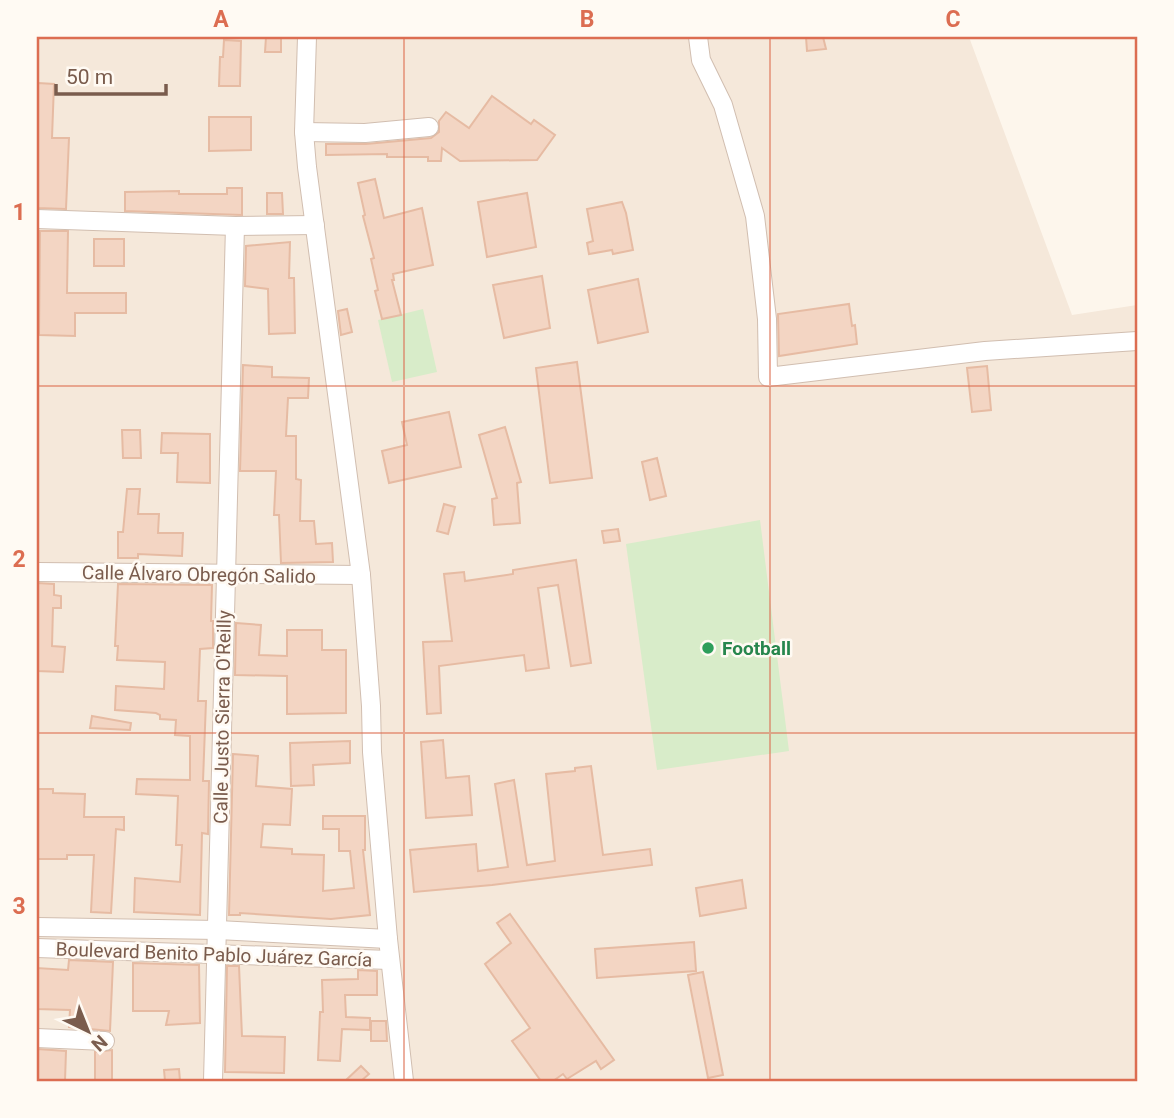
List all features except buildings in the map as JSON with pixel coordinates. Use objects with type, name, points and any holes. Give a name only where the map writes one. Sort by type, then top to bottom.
[{"type":"street","points":[[307,37],[304,132],[361,575],[372,752],[390,960],[404,1081]]},
{"type":"street","points":[[698,37],[701,60],[723,104],[755,216],[767,319],[768,377],[985,351],[1137,341]]},
{"type":"street","points":[[304,132],[365,133],[429,127]]},
{"type":"street","points":[[37,219],[234,226],[316,225]]},
{"type":"street","name":"Calle Justo Sierra O'Reilly","points":[[213,1081],[234,226]]},
{"type":"street","name":"Calle Álvaro Obregón Salido","points":[[37,572],[361,575]]},
{"type":"street","name":"Boulevard Benito Pablo Juárez García","points":[[37,927],[218,930],[388,939]]},
{"type":"street","name":"Boulevard Benito Pablo Juárez García","points":[[37,948],[390,960]]},
{"type":"street","points":[[37,1038],[105,1041]]},
{"type":"shaded area","points":[[37,37],[969,37],[1072,315],[1137,305],[1137,1081],[37,1081]]},
{"type":"green space","points":[[423,309],[437,372],[392,382],[378,320]]},
{"type":"green space","name":"Football","points":[[760,520],[789,751],[657,770],[626,544]]},
{"type":"place","name":"Football","points":[[708,648]]}]
